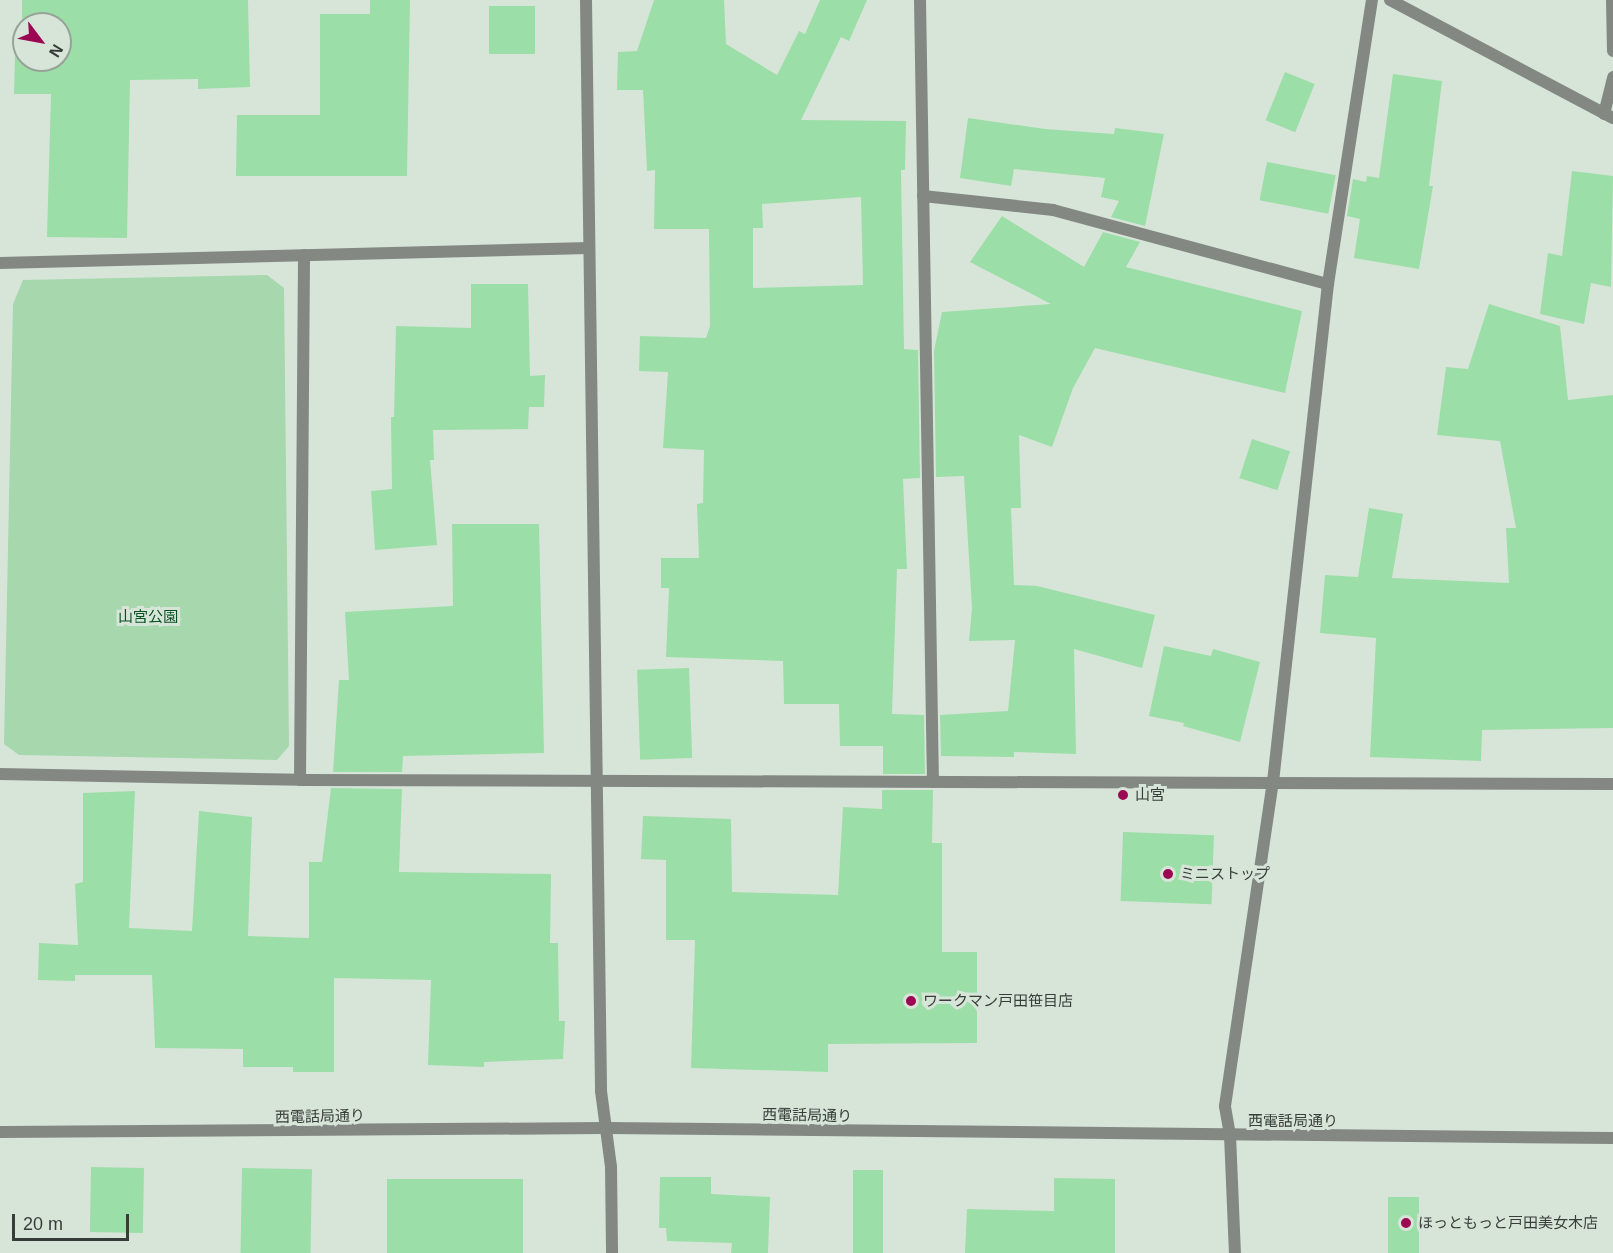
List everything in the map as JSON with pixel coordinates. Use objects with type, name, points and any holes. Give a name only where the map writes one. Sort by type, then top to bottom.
[{"type":"street","points":[[586,0],[601,1091],[611,1167],[612,1253]]},
{"type":"street","points":[[920,0],[933,782]]},
{"type":"street","points":[[1236,1253],[1230,1135],[1225,1106],[1273,782],[1328,284],[1372,0]]},
{"type":"street","points":[[1390,0],[1609,116],[1613,77]]},
{"type":"street","points":[[1612,0],[1613,51]]},
{"type":"street","points":[[923,196],[1053,210],[1328,284]]},
{"type":"street","points":[[0,263],[589,248]]},
{"type":"street","points":[[300,780],[304,255]]},
{"type":"street","points":[[0,774],[300,780],[596,782],[1613,784]]},
{"type":"street","name":"西電話局通り","points":[[0,1132],[606,1128],[1613,1138]]},
{"type":"green space","name":"山宮公園","points":[[267,275],[284,288],[289,746],[277,760],[19,755],[4,744],[13,304],[23,280]]},
{"type":"building","points":[[22,0],[248,0],[250,87],[198,89],[198,79],[130,80],[127,238],[47,237],[51,94],[14,94],[15,72],[72,72],[72,12],[22,12]]},
{"type":"building","points":[[370,0],[410,0],[407,176],[236,176],[237,115],[320,115],[320,14],[370,14]]},
{"type":"building","points":[[654,0],[724,0],[726,44],[777,75],[799,31],[805,34],[820,0],[867,0],[849,41],[841,37],[801,120],[906,121],[905,170],[901,170],[904,349],[918,350],[920,478],[903,479],[907,569],[897,569],[892,714],[924,715],[925,774],[883,774],[883,746],[840,746],[839,704],[784,704],[783,661],[666,657],[669,588],[661,588],[661,558],[699,558],[697,504],[703,503],[704,450],[663,448],[668,372],[639,371],[640,336],[706,338],[710,326],[709,229],[654,229],[655,170],[647,171],[643,90],[617,90],[618,52],[637,51]],"holes":[[[861,197],[863,285],[753,288],[753,228],[763,228],[762,204]]]},
{"type":"building","points":[[489,6],[535,6],[535,54],[489,54]]},
{"type":"building","points":[[1285,72],[1315,84],[1295,132],[1266,120]]},
{"type":"building","points":[[1393,74],[1442,81],[1429,186],[1433,186],[1419,269],[1354,258],[1360,219],[1347,216],[1353,179],[1366,182],[1367,176],[1379,178]]},
{"type":"building","points":[[968,118],[1045,129],[1114,134],[1115,128],[1164,134],[1145,226],[1111,217],[1119,201],[1101,197],[1105,178],[1014,169],[1011,186],[960,178]]},
{"type":"building","points":[[1267,162],[1336,175],[1328,214],[1260,200]]},
{"type":"building","points":[[1572,171],[1613,176],[1611,287],[1591,283],[1584,324],[1540,314],[1548,253],[1562,256]]},
{"type":"building","points":[[1002,216],[1084,267],[1103,232],[1140,242],[1126,267],[1302,311],[1285,393],[1095,348],[1073,388],[1052,447],[1019,435],[1021,508],[1011,508],[1014,585],[1037,586],[1155,615],[1142,668],[1074,649],[1076,754],[1014,752],[1014,757],[941,756],[940,715],[1008,711],[1015,640],[969,641],[972,608],[964,476],[936,477],[934,351],[942,312],[1051,304],[970,262]]},
{"type":"building","points":[[471,284],[528,284],[530,376],[545,375],[544,407],[529,407],[528,429],[433,430],[434,460],[430,460],[437,545],[375,550],[371,491],[392,489],[391,417],[394,417],[396,326],[471,328]]},
{"type":"building","points":[[1489,304],[1560,326],[1568,400],[1613,395],[1613,728],[1482,730],[1481,761],[1370,757],[1376,638],[1320,633],[1325,575],[1358,577],[1369,508],[1403,514],[1392,578],[1509,583],[1506,528],[1516,528],[1500,441],[1437,435],[1446,367],[1468,369]]},
{"type":"building","points":[[1252,439],[1290,451],[1277,490],[1239,478]]},
{"type":"building","points":[[452,524],[539,524],[544,753],[403,756],[402,772],[333,772],[339,680],[349,680],[345,612],[453,606]]},
{"type":"building","points":[[1164,646],[1211,656],[1213,649],[1260,662],[1240,742],[1183,726],[1184,723],[1149,716]]},
{"type":"building","points":[[689,668],[692,758],[640,760],[637,670]]},
{"type":"building","points":[[331,788],[402,789],[399,872],[551,874],[550,943],[558,943],[559,1021],[565,1021],[563,1059],[484,1062],[484,1067],[428,1065],[431,980],[334,978],[334,1072],[293,1072],[293,1067],[243,1067],[243,1049],[155,1048],[152,975],[75,975],[75,981],[38,980],[39,943],[78,945],[75,884],[83,882],[83,793],[135,791],[129,928],[192,931],[199,811],[252,817],[248,936],[309,938],[309,862],[322,862]]},
{"type":"building","points":[[882,790],[933,790],[932,843],[942,843],[942,952],[977,952],[977,1043],[828,1044],[828,1072],[691,1068],[695,940],[666,940],[666,860],[641,859],[643,816],[731,819],[732,892],[838,895],[843,807],[882,809]]},
{"type":"building","points":[[1123,832],[1214,835],[1212,904],[1121,901]]},
{"type":"building","points":[[91,1167],[144,1168],[143,1233],[90,1232]]},
{"type":"building","points":[[242,1168],[312,1169],[311,1253],[241,1253]]},
{"type":"building","points":[[853,1170],[883,1170],[883,1253],[853,1253]]},
{"type":"building","points":[[660,1177],[711,1177],[711,1194],[770,1197],[768,1253],[731,1253],[732,1243],[667,1241],[666,1228],[659,1228]]},
{"type":"building","points":[[1054,1178],[1115,1179],[1115,1253],[965,1253],[967,1209],[1054,1211]]},
{"type":"building","points":[[387,1179],[523,1179],[523,1253],[387,1253]]},
{"type":"building","points":[[1388,1197],[1419,1197],[1419,1253],[1388,1253]]},
{"type":"place","name":"山宮","points":[[1123,795]]},
{"type":"place","name":"ミニストップ","points":[[1168,874]]},
{"type":"place","name":"ワークマン戸田笹目店","points":[[911,1001]]},
{"type":"place","name":"ほっともっと戸田美女木店","points":[[1406,1223]]}]
